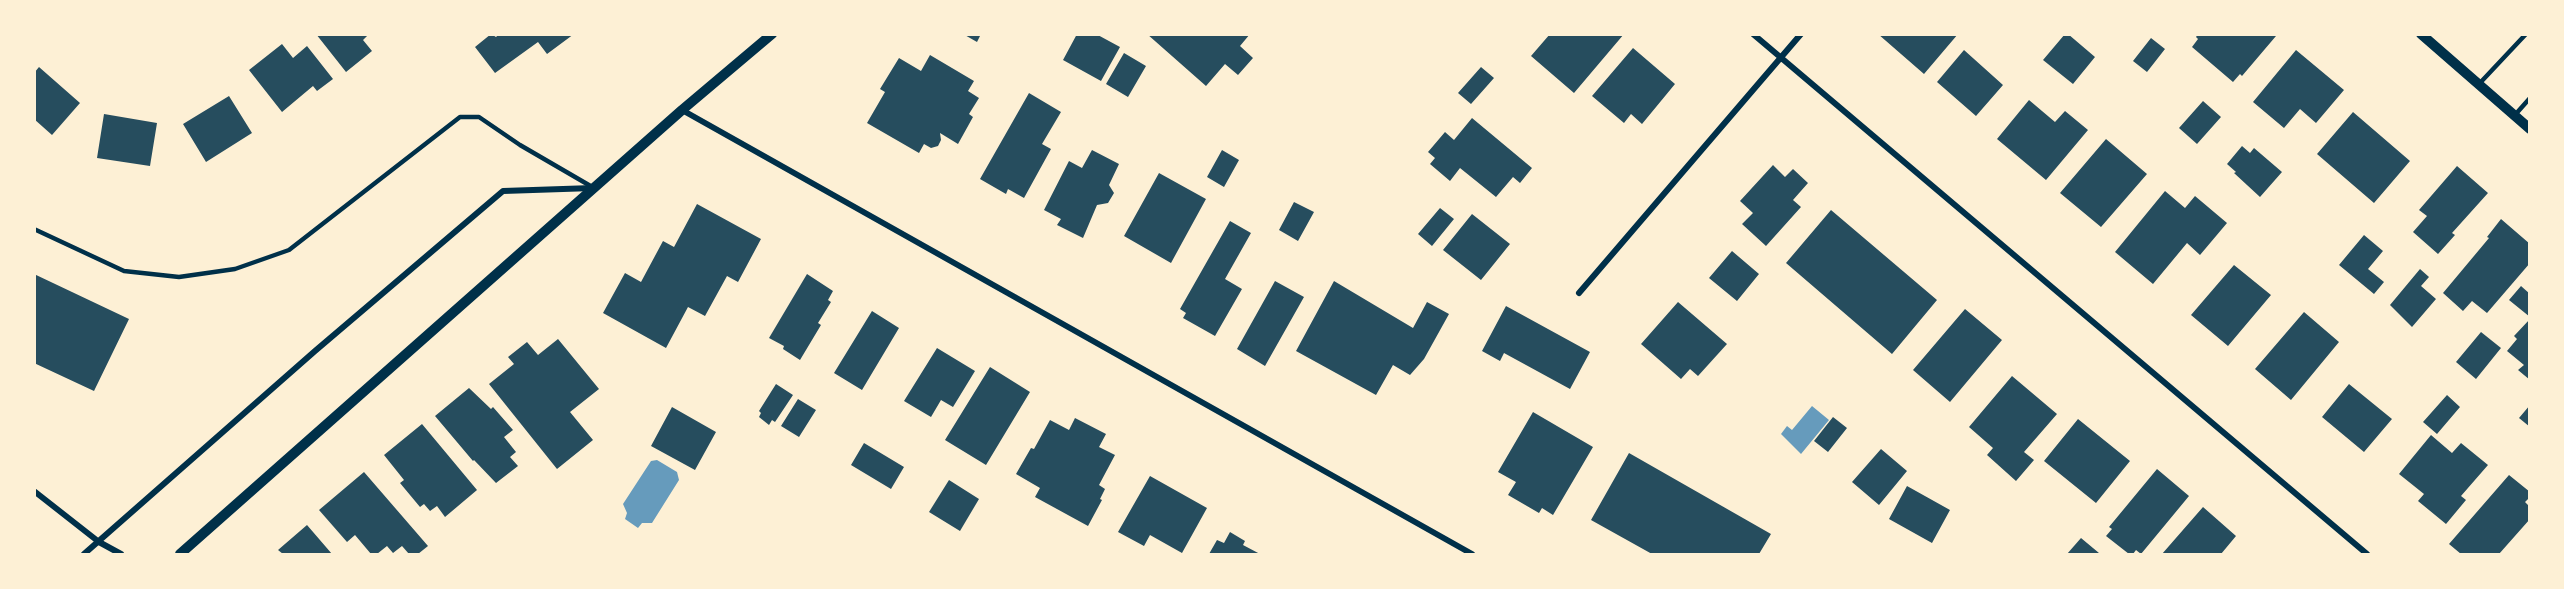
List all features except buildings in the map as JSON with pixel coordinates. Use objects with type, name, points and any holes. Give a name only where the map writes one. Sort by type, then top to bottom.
[{"type":"street","points":[[181,554],[682,110],[772,34]]},
{"type":"street","points":[[1753,34],[2367,555]]},
{"type":"street","points":[[1579,293],[1801,34]]},
{"type":"street","points":[[2421,34],[2529,129]]},
{"type":"street","points":[[682,110],[1472,555]]},
{"type":"street","points":[[84,555],[315,351],[503,191],[594,188]]},
{"type":"street","points":[[34,491],[99,542],[121,555]]},
{"type":"lane","points":[[2479,84],[2526,34]]},
{"type":"lane","points":[[2514,116],[2529,98]]},
{"type":"lane","points":[[34,229],[124,271],[179,277],[235,269],[289,250],[460,117],[478,117],[520,145],[594,188]]},
{"type":"water","points":[[1812,406],[1829,420],[1801,454],[1781,434],[1787,426],[1792,430]]},
{"type":"water","points":[[657,460],[677,472],[679,480],[652,523],[642,523],[638,528],[625,519],[627,513],[623,504],[651,461]]}]
